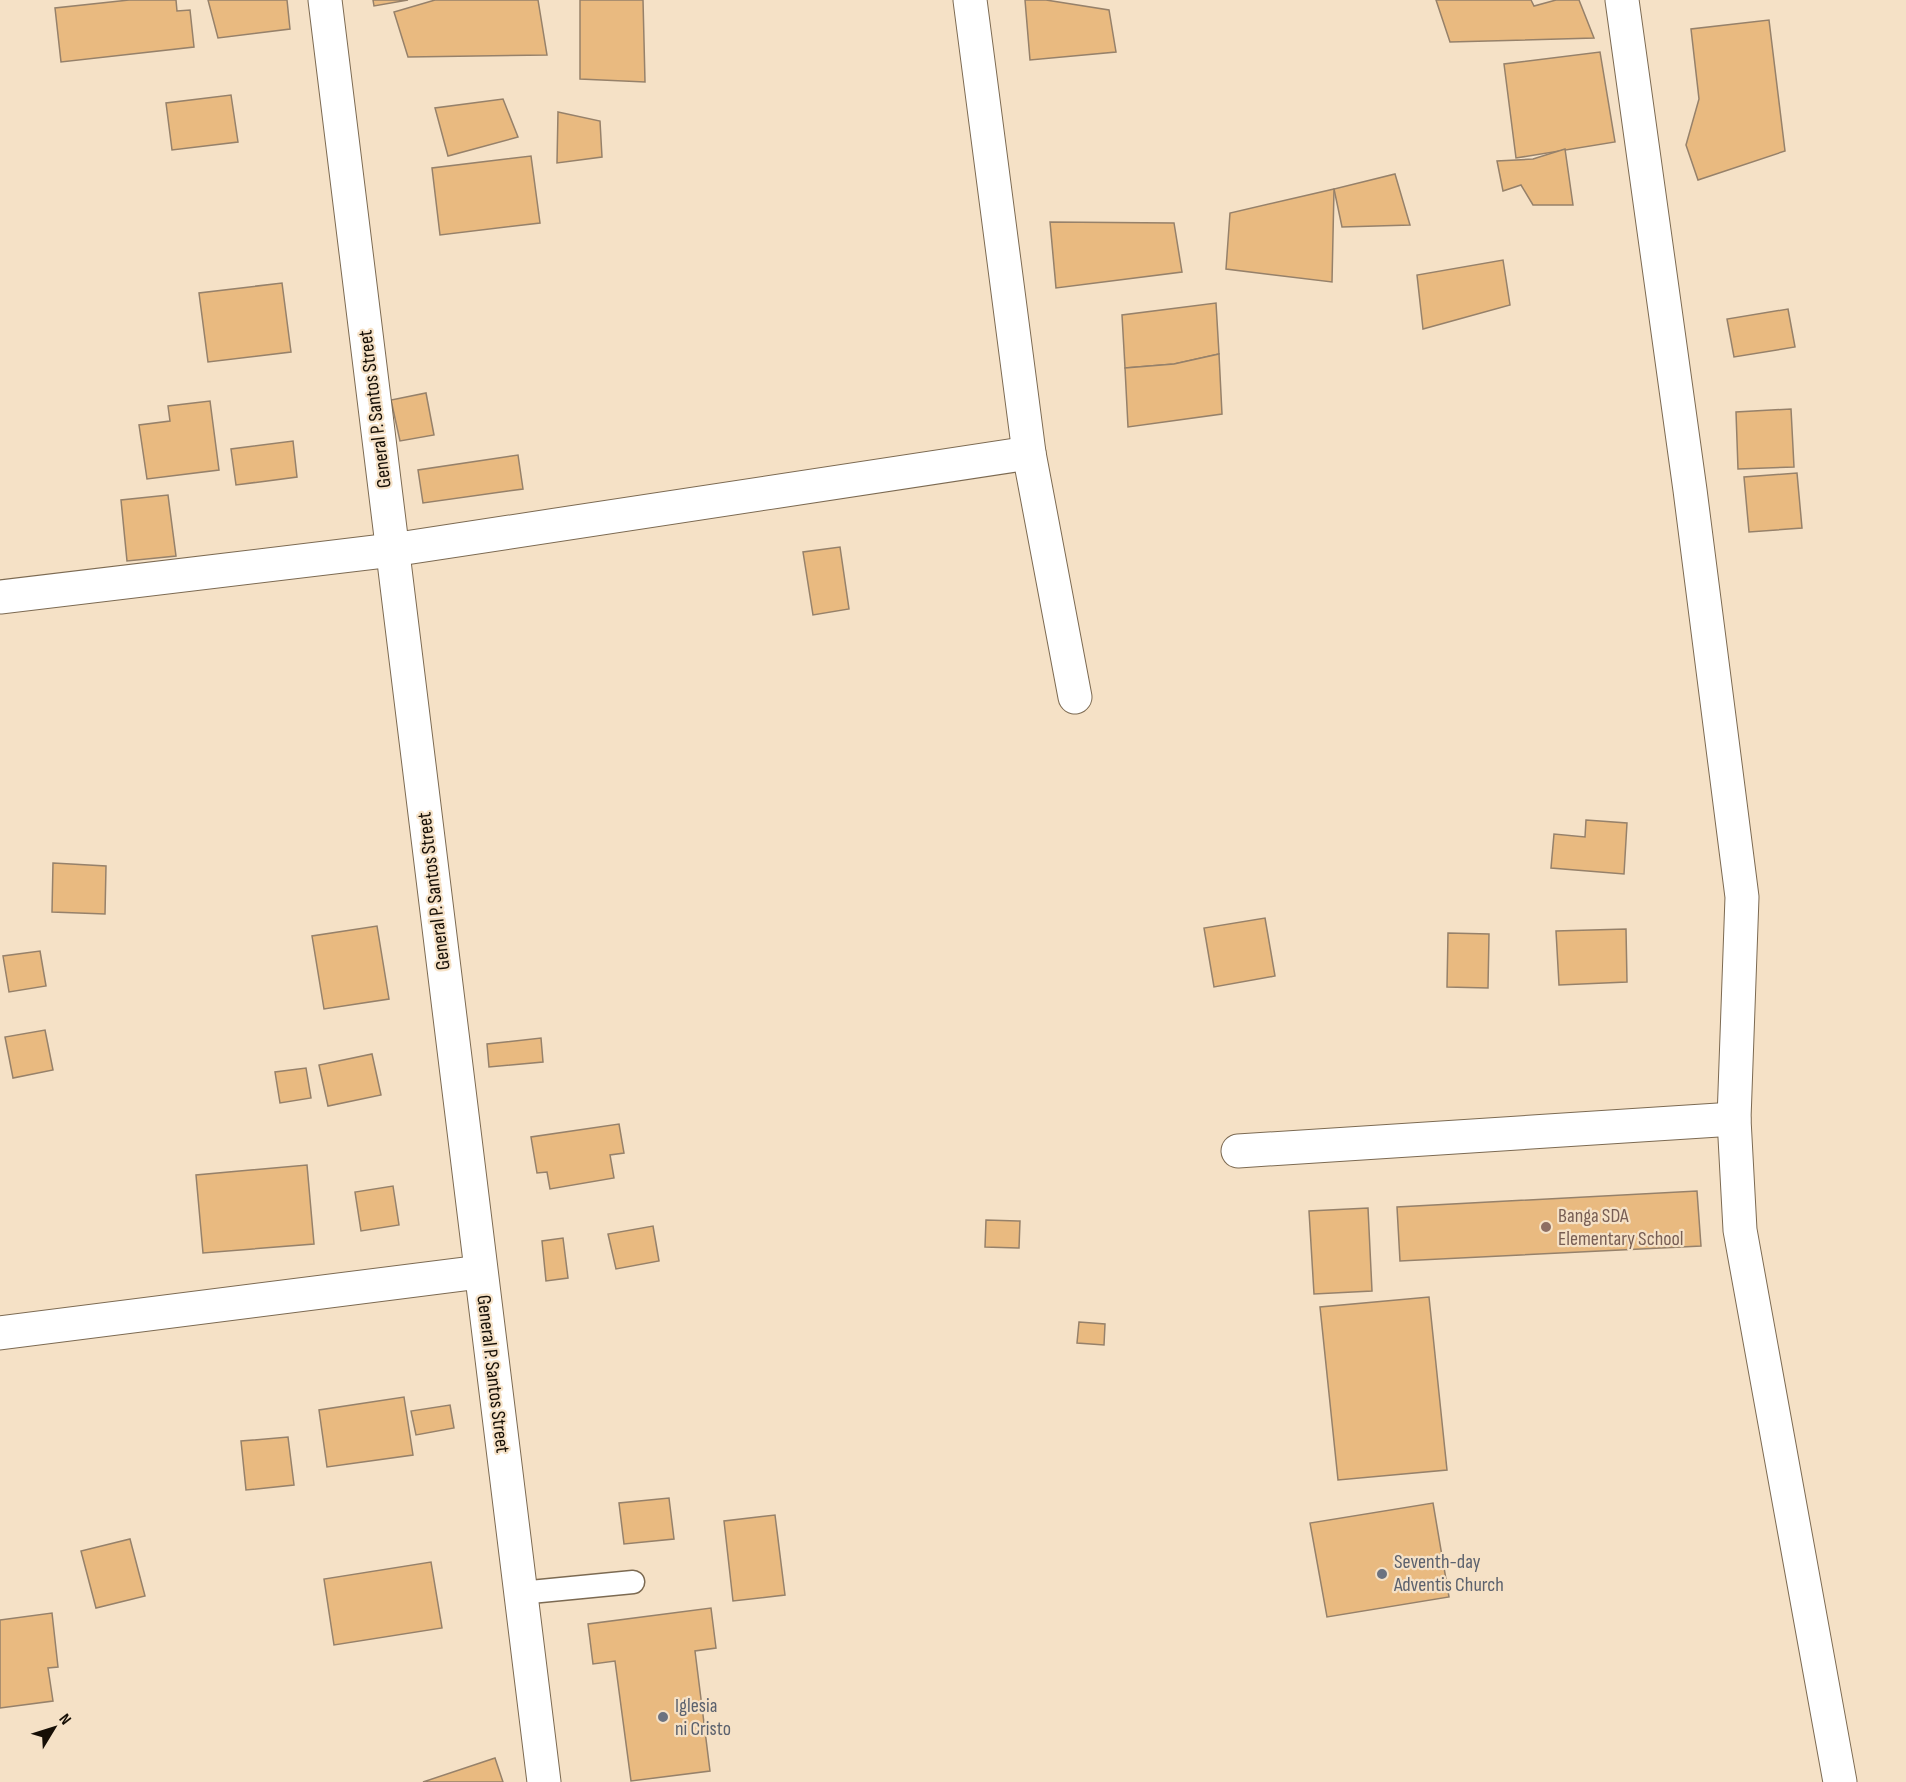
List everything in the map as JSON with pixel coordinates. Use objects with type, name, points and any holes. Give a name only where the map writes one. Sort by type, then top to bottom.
[{"type":"street","name":"General P. Santos Street","points":[[325,0],[544,1782]]},
{"type":"street","points":[[970,0],[1029,453],[1075,697]]},
{"type":"street","points":[[1622,0],[1690,490],[1742,897],[1734,1119],[1740,1230],[1840,1782]]},
{"type":"street","points":[[0,597],[392,550],[1029,453]]},
{"type":"street","points":[[1238,1151],[1734,1119]]},
{"type":"street","points":[[0,1333],[480,1272]]},
{"type":"lane","points":[[520,1593],[633,1582]]},
{"type":"building","points":[[129,0],[176,0],[177,11],[190,10],[194,47],[61,62],[55,8]]},
{"type":"building","points":[[208,0],[287,0],[290,29],[218,38]]},
{"type":"building","points":[[373,0],[408,0],[374,6]]},
{"type":"building","points":[[435,0],[538,0],[547,55],[408,57],[394,12]]},
{"type":"building","points":[[580,0],[643,0],[645,82],[580,79]]},
{"type":"building","points":[[1025,0],[1046,0],[1109,10],[1116,52],[1030,60]]},
{"type":"building","points":[[1436,0],[1531,0],[1534,6],[1556,0],[1579,0],[1594,38],[1450,42]]},
{"type":"building","points":[[1769,20],[1785,151],[1698,180],[1686,145],[1699,99],[1691,29]]},
{"type":"building","points":[[1600,52],[1615,142],[1516,158],[1504,64]]},
{"type":"building","points":[[231,95],[238,142],[172,150],[166,103]]},
{"type":"building","points":[[503,99],[518,137],[448,156],[435,108]]},
{"type":"building","points":[[558,112],[600,121],[602,157],[557,163]]},
{"type":"building","points":[[1565,149],[1573,205],[1533,205],[1521,185],[1503,191],[1497,161],[1533,159]]},
{"type":"building","points":[[531,156],[540,223],[440,235],[432,168]]},
{"type":"building","points":[[1395,174],[1410,225],[1342,227],[1334,189]]},
{"type":"building","points":[[1334,189],[1332,282],[1226,269],[1230,213]]},
{"type":"building","points":[[1050,222],[1174,223],[1182,272],[1056,288]]},
{"type":"building","points":[[1503,260],[1510,305],[1423,329],[1417,275]]},
{"type":"building","points":[[282,283],[291,352],[208,362],[199,293]]},
{"type":"building","points":[[1216,303],[1219,354],[1174,364],[1125,368],[1122,315]]},
{"type":"building","points":[[1788,309],[1795,347],[1734,357],[1727,319]]},
{"type":"building","points":[[1219,354],[1222,414],[1128,427],[1125,368],[1174,364]]},
{"type":"building","points":[[426,393],[434,435],[400,441],[391,400]]},
{"type":"building","points":[[210,401],[219,470],[147,479],[139,425],[170,421],[168,406]]},
{"type":"building","points":[[1791,409],[1794,467],[1738,469],[1736,412]]},
{"type":"building","points":[[293,441],[297,477],[236,485],[231,449]]},
{"type":"building","points":[[518,455],[523,489],[423,503],[418,470]]},
{"type":"building","points":[[1797,473],[1802,528],[1749,532],[1744,477]]},
{"type":"building","points":[[168,495],[176,556],[127,561],[121,500]]},
{"type":"building","points":[[840,547],[849,609],[813,615],[803,552]]},
{"type":"building","points":[[1586,820],[1627,823],[1624,874],[1551,868],[1554,834],[1585,837]]},
{"type":"building","points":[[53,863],[106,866],[105,914],[52,912]]},
{"type":"building","points":[[1265,918],[1275,976],[1214,987],[1204,928]]},
{"type":"building","points":[[377,926],[389,999],[324,1009],[312,936]]},
{"type":"building","points":[[1626,929],[1627,982],[1559,985],[1556,931]]},
{"type":"building","points":[[1448,933],[1489,934],[1488,988],[1447,987]]},
{"type":"building","points":[[40,951],[46,986],[9,992],[3,956]]},
{"type":"building","points":[[45,1030],[53,1070],[13,1078],[5,1037]]},
{"type":"building","points":[[541,1038],[543,1062],[489,1067],[487,1044]]},
{"type":"building","points":[[372,1054],[381,1095],[328,1106],[319,1065]]},
{"type":"building","points":[[306,1068],[311,1098],[280,1103],[275,1072]]},
{"type":"building","points":[[619,1124],[624,1153],[610,1155],[614,1178],[550,1189],[547,1172],[537,1173],[531,1137]]},
{"type":"building","points":[[307,1165],[314,1244],[203,1253],[196,1175]]},
{"type":"building","points":[[393,1186],[399,1225],[361,1231],[355,1192]]},
{"type":"building","points":[[1697,1191],[1701,1246],[1400,1261],[1397,1207]]},
{"type":"building","points":[[1368,1208],[1372,1291],[1314,1294],[1309,1211]]},
{"type":"building","points":[[986,1220],[1020,1221],[1019,1248],[985,1247]]},
{"type":"building","points":[[653,1226],[659,1261],[616,1269],[608,1234]]},
{"type":"building","points":[[563,1238],[568,1278],[546,1281],[542,1241]]},
{"type":"building","points":[[1429,1297],[1447,1470],[1338,1480],[1320,1307]]},
{"type":"building","points":[[1079,1322],[1105,1324],[1104,1345],[1077,1343]]},
{"type":"building","points":[[404,1397],[413,1455],[327,1467],[319,1410]]},
{"type":"building","points":[[450,1405],[454,1428],[416,1435],[411,1411]]},
{"type":"building","points":[[288,1437],[294,1485],[246,1490],[241,1441]]},
{"type":"building","points":[[669,1498],[674,1539],[624,1544],[619,1503]]},
{"type":"building","name":"Seventh-day Adventis Church","points":[[1433,1503],[1449,1597],[1327,1617],[1310,1523]]},
{"type":"building","points":[[775,1515],[785,1595],[733,1601],[724,1521]]},
{"type":"building","points":[[130,1539],[145,1596],[96,1608],[81,1551]]},
{"type":"building","points":[[431,1562],[442,1628],[334,1645],[324,1579]]},
{"type":"building","name":"Iglesia ni Cristo","points":[[711,1608],[716,1648],[695,1651],[710,1771],[631,1781],[615,1661],[593,1664],[588,1624]]},
{"type":"building","points":[[52,1613],[58,1667],[48,1668],[53,1701],[0,1708],[0,1620]]},
{"type":"building","points":[[495,1758],[503,1782],[423,1782]]},
{"type":"place","name":"Banga SDA Elementary School","points":[[1546,1227]]},
{"type":"place","name":"Seventh-day Adventis Church","points":[[1382,1574]]},
{"type":"place","name":"Iglesia ni Cristo","points":[[663,1717]]}]
